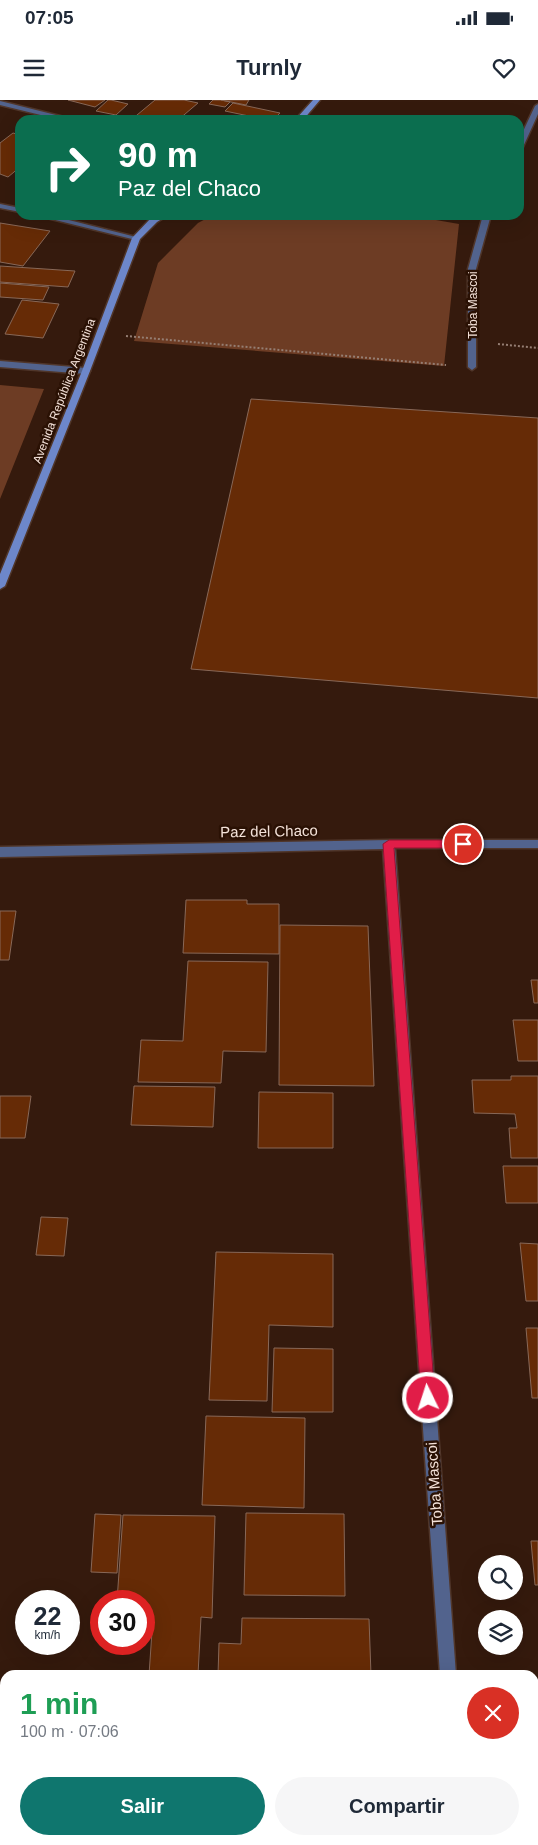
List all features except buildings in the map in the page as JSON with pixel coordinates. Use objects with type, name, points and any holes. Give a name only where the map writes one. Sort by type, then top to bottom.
[{"type":"main road","points":[[304,115],[317,100]]},
{"type":"main road","name":"Avenida República Argentina","points":[[0,586],[86,372],[136,238],[154,220]]},
{"type":"street","points":[[0,103],[49,115]]},
{"type":"street","points":[[524,136],[538,106]]},
{"type":"street","points":[[0,206],[15,209]]},
{"type":"street","points":[[60,220],[136,238]]},
{"type":"street","name":"Toba Mascoi","points":[[472,367],[472,269],[485,220]]},
{"type":"street","points":[[0,364],[86,372]]},
{"type":"street","name":"Toba Mascoi","points":[[389,844],[448,1670]]},
{"type":"street","name":"Paz del Chaco","points":[[0,852],[389,844],[538,844]]},
{"type":"path","points":[[100,334],[472,367]]},
{"type":"path","points":[[473,341],[538,348]]},
{"type":"shaded area","points":[[204,220],[436,220],[459,224],[444,366],[134,341],[158,263],[198,223]]},
{"type":"shaded area","points":[[0,385],[44,389],[0,499]]},
{"type":"route","points":[[428,1398],[389,844],[463,844]]}]
